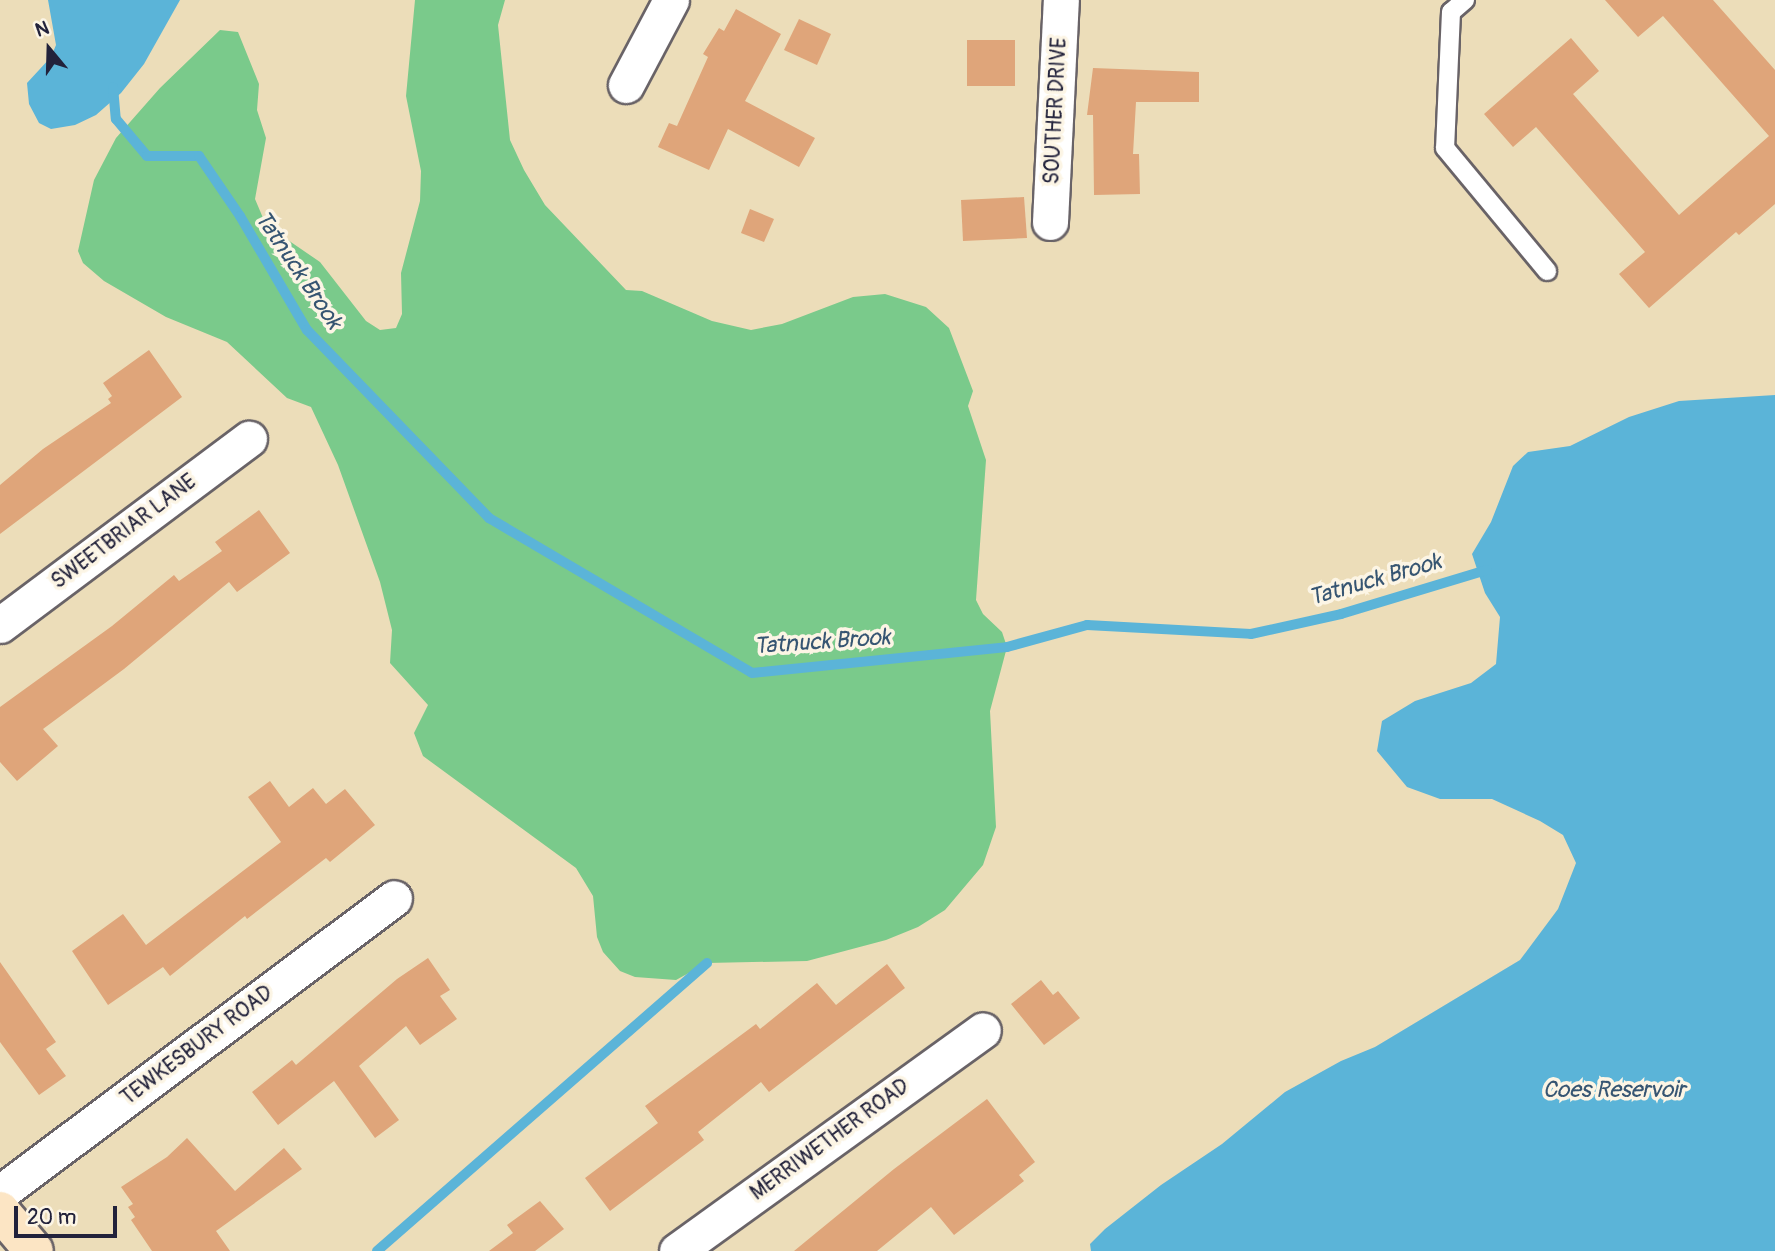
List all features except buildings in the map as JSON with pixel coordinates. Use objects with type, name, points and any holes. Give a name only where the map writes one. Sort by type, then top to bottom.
[{"type":"main road","points":[[0,1211],[34,1251]]},
{"type":"street","points":[[626,85],[670,0]]},
{"type":"street","name":"SOUTHER DRIVE","points":[[1050,222],[1061,0]]},
{"type":"street","name":"SWEETBRIAR LANE","points":[[0,625],[248,439]]},
{"type":"street","name":"TEWKESBURY ROAD","points":[[0,1193],[394,898]]},
{"type":"street","name":"MERRIWETHER ROAD","points":[[677,1251],[983,1030]]},
{"type":"lane","points":[[1465,0],[1451,12],[1446,148],[1546,271]]},
{"type":"green space","points":[[415,0],[505,0],[498,25],[510,140],[545,205],[626,290],[642,291],[712,321],[751,330],[782,324],[853,297],[885,294],[926,307],[949,328],[973,391],[968,406],[986,460],[976,600],[983,614],[1002,632],[1007,647],[990,711],[996,827],[983,865],[945,910],[918,927],[886,940],[807,961],[707,963],[676,980],[635,977],[620,971],[603,952],[597,937],[593,896],[576,868],[423,756],[414,733],[428,705],[390,663],[392,630],[380,582],[338,465],[311,407],[287,398],[227,342],[166,317],[104,281],[83,263],[78,251],[94,180],[116,138],[160,88],[220,30],[238,32],[259,84],[257,110],[266,138],[255,199],[266,225],[320,262],[366,321],[380,330],[396,328],[402,314],[401,273],[420,201],[421,171],[406,96]]},
{"type":"water","points":[[48,0],[180,0],[144,64],[121,93],[96,115],[75,125],[51,129],[39,123],[29,104],[27,83],[51,57],[56,45]]},
{"type":"water","name":"Coes Reservoir","points":[[1775,395],[1775,1251],[1091,1251],[1090,1244],[1105,1229],[1161,1185],[1222,1144],[1285,1092],[1341,1061],[1375,1047],[1520,960],[1558,909],[1576,863],[1563,835],[1492,799],[1440,799],[1407,787],[1377,751],[1382,721],[1415,701],[1471,683],[1496,664],[1500,617],[1485,593],[1472,554],[1491,522],[1513,466],[1528,452],[1570,446],[1629,417],[1679,401]]},
{"type":"waterway","name":"Tatnuck Brook","points":[[113,87],[116,119],[147,156],[199,156],[240,216],[307,330],[489,518],[752,673],[1007,647],[1087,625],[1251,634],[1341,614],[1487,570]]},
{"type":"waterway","points":[[377,1251],[707,963]]}]
